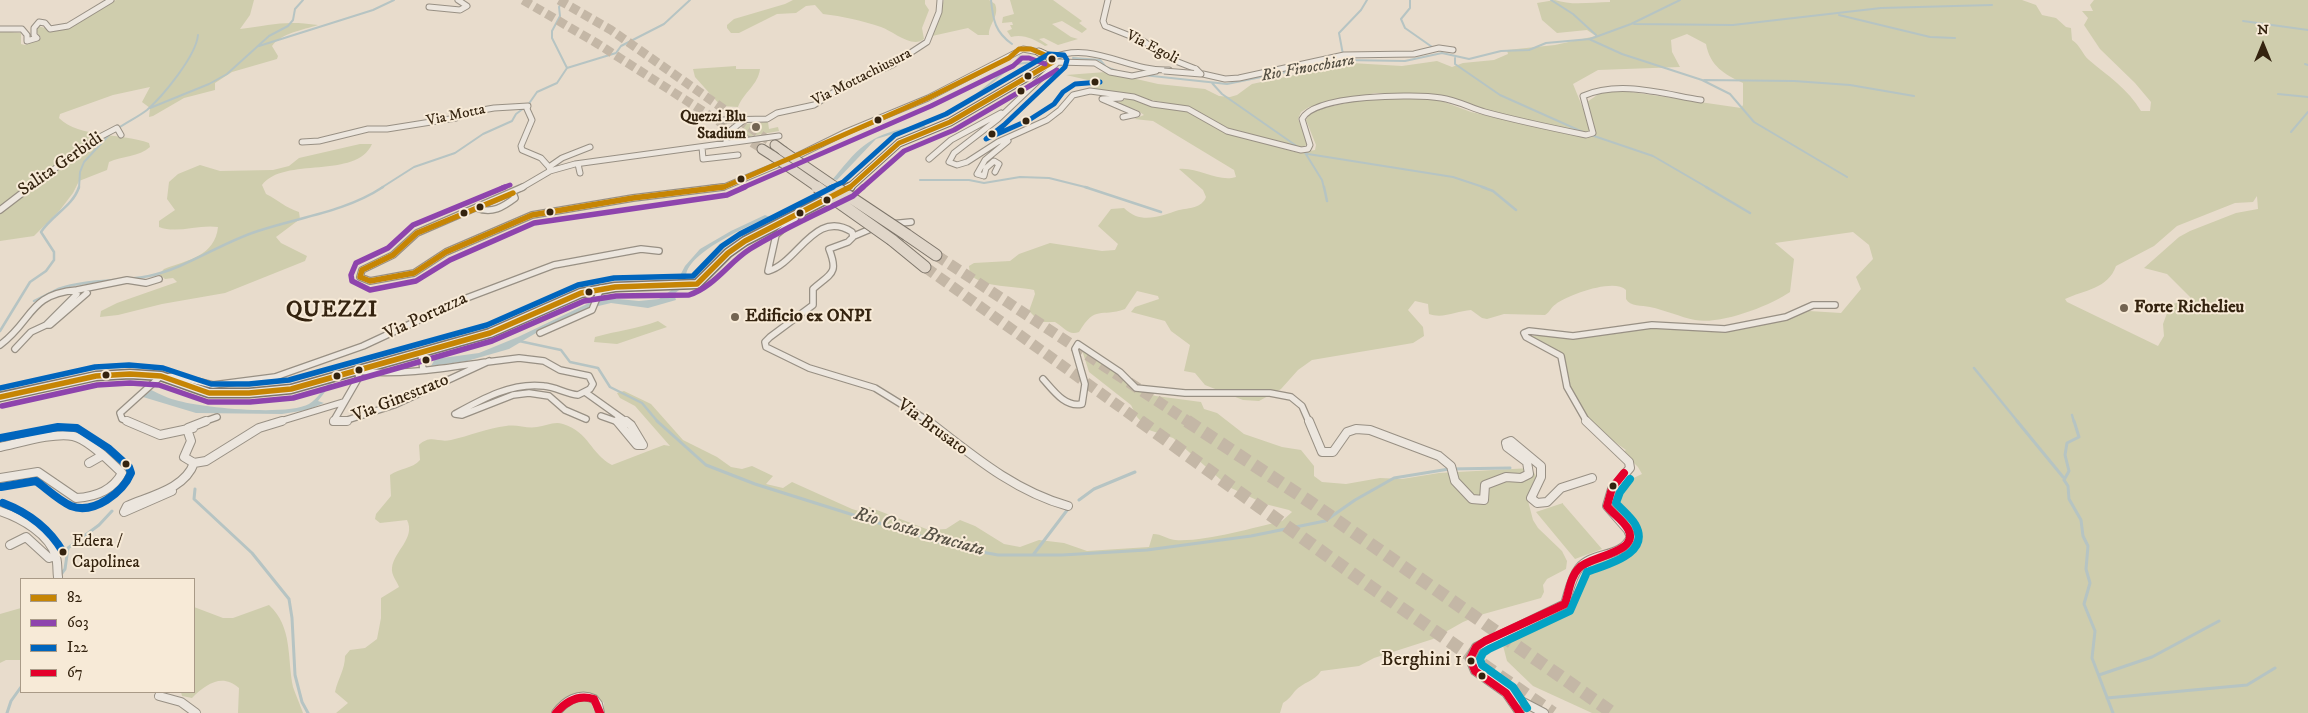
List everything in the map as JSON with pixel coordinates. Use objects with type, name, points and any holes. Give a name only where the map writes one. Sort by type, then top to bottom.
[{"type":"highway","points":[[779,148],[814,174],[936,255]]},
{"type":"highway","points":[[762,150],[892,240],[925,267]]},
{"type":"street","points":[[0,29],[22,29],[29,42],[37,38],[34,35],[34,28],[39,22],[44,22],[50,29],[68,26],[111,0]]},
{"type":"street","points":[[429,7],[455,10],[466,6],[458,0]]},
{"type":"street","name":"Via Mottachiusura","points":[[722,120],[767,119],[777,113],[818,104],[844,85],[868,77],[907,56],[927,42],[939,12],[940,0]]},
{"type":"street","name":"Via Egoli","points":[[1108,0],[1103,21],[1105,26],[1144,41],[1173,60],[1199,72]]},
{"type":"street","points":[[590,147],[562,158],[550,169],[513,193],[411,237],[393,255],[362,270],[359,274],[361,279],[370,281],[414,273],[446,252],[532,215],[633,198],[724,187],[789,160],[846,132],[928,98],[1010,58],[1018,50],[1029,49],[1055,61],[1093,63],[1110,72],[1139,76],[1155,71],[1199,72],[1225,79],[1239,78],[1344,55],[1414,54],[1441,48],[1454,50]]},
{"type":"street","points":[[1199,72],[1201,74],[1155,71],[1101,54],[1060,54],[1005,112],[954,153],[949,162],[957,165],[967,162],[998,142],[1047,120],[1060,110],[1073,95],[1084,91],[1100,91],[1134,97],[1152,104],[1188,109],[1227,131],[1301,150],[1308,149],[1310,145],[1302,119],[1305,113],[1316,107],[1370,96],[1443,98],[1469,108],[1586,135],[1593,133],[1583,96],[1588,92],[1630,90],[1700,100]]},
{"type":"street","points":[[0,397],[96,376],[130,374],[163,377],[204,392],[234,394],[291,389],[421,354],[499,330],[580,293],[601,288],[665,285],[689,286],[701,281],[728,253],[745,241],[852,186],[892,148],[906,139],[950,122],[1055,61]]},
{"type":"street","points":[[1100,91],[1101,93],[1120,98],[1104,98],[1103,100],[1137,114],[1123,117]]},
{"type":"street","name":"Via Motta","points":[[302,142],[319,142],[368,129],[388,129],[456,118],[471,112],[494,108],[527,106],[526,109],[532,116],[532,120],[521,146],[522,150],[541,158],[550,169]]},
{"type":"street","points":[[929,159],[951,140],[976,124],[1005,112]]},
{"type":"street","points":[[726,143],[726,134],[746,120]]},
{"type":"street","name":"Salita Gerbidi","points":[[0,210],[92,141],[119,130]]},
{"type":"street","points":[[995,172],[999,164],[994,161],[986,168],[984,176],[979,176],[977,172],[985,160],[1003,144],[1019,137],[1018,134]]},
{"type":"street","points":[[550,169],[779,136]]},
{"type":"street","points":[[702,147],[703,159],[708,160],[738,155]]},
{"type":"street","points":[[578,164],[580,174]]},
{"type":"street","points":[[477,208],[489,212],[515,198],[513,193]]},
{"type":"street","points":[[811,206],[812,210],[791,222],[776,235],[768,272],[776,270],[809,237],[822,229],[845,227],[850,229],[854,236],[864,234],[870,229],[883,225],[911,222]]},
{"type":"street","name":"Via Brusato","points":[[854,236],[848,242],[829,249],[834,270],[813,289],[813,305],[780,328],[764,344],[770,350],[810,368],[874,388],[922,416],[991,471],[1050,501],[1068,506]]},
{"type":"street","name":"Via Portazza","points":[[163,377],[175,376],[213,384],[246,382],[275,377],[349,351],[464,299],[554,265],[641,249],[659,251]]},
{"type":"street","points":[[0,345],[15,334],[36,303],[61,291],[77,290],[127,280],[146,283],[159,279]]},
{"type":"street","points":[[540,333],[592,310],[601,288]]},
{"type":"street","points":[[46,325],[73,300],[77,290]]},
{"type":"street","points":[[15,349],[30,332],[60,318],[87,293]]},
{"type":"street","points":[[1520,713],[1506,693],[1475,671],[1470,659],[1476,647],[1484,641],[1565,604],[1574,578],[1581,566],[1625,547],[1632,538],[1628,530],[1607,506],[1608,496],[1614,483],[1630,468],[1629,462],[1588,424],[1567,387],[1561,356],[1526,337],[1524,333],[1529,331],[1573,336],[1652,325],[1725,329],[1786,317],[1813,305],[1836,305]]},
{"type":"street","points":[[1043,379],[1069,404],[1078,406],[1082,404],[1085,397],[1082,374],[1075,349],[1078,344],[1120,372],[1136,388],[1185,393],[1270,392],[1291,396],[1302,406],[1322,452],[1333,452],[1339,440],[1348,431],[1358,428],[1370,430],[1439,456],[1451,466],[1455,480],[1472,499],[1484,500],[1485,485],[1506,477],[1521,478],[1529,474],[1526,462],[1507,447],[1506,443],[1511,441],[1541,466],[1541,477],[1532,498],[1537,503],[1547,502],[1561,488],[1592,478]]},
{"type":"street","points":[[421,354],[423,370]]},
{"type":"street","name":"Via Ginestrato","points":[[488,361],[483,366],[354,420],[333,422],[359,376],[357,372],[374,373],[423,370],[488,361],[519,358],[544,361],[560,370],[589,376],[593,384],[578,396],[542,386],[523,387],[495,394],[455,414],[462,415],[513,395],[529,393],[548,396],[557,400],[565,410],[586,419]]},
{"type":"street","points":[[163,377],[120,413],[122,419],[160,435],[190,429],[217,417]]},
{"type":"street","points":[[585,392],[632,425],[643,445],[637,445],[616,420],[601,416]]},
{"type":"street","name":"Via Ginestrato","points":[[194,463],[206,461],[258,428],[344,402]]},
{"type":"street","points":[[172,492],[124,512],[127,506],[181,483],[191,472],[194,463],[184,457],[191,441],[190,429]]},
{"type":"street","points":[[0,447],[60,436],[74,436],[103,455],[122,473],[115,482],[103,490],[86,497],[76,498],[38,472],[0,478]]},
{"type":"street","points":[[89,463],[103,455]]},
{"type":"street","points":[[0,510],[14,515],[31,526],[55,556],[58,577]]},
{"type":"street","points":[[10,546],[26,537],[49,558],[55,556]]},
{"type":"street","points":[[1470,659],[1521,701],[1544,713]]},
{"type":"street","points":[[159,696],[182,702],[196,713]]},
{"type":"street","points":[[556,713],[566,700],[582,696],[595,700],[599,705],[600,713]]},
{"type":"shaded area","points":[[116,0],[254,0],[250,15],[240,29],[287,23],[318,25],[293,32],[276,42],[272,46],[278,56],[277,59],[232,72],[215,83],[215,90],[184,98],[153,116],[149,117],[150,108],[142,102],[150,87],[113,95],[60,114],[59,118],[78,129],[138,140],[149,143],[150,147],[136,155],[109,162],[107,170],[79,181],[73,193],[60,210],[34,236],[0,241],[0,31],[21,33],[21,44],[25,45],[41,38],[36,31],[38,26],[48,29],[66,29]]},
{"type":"shaded area","points":[[793,0],[925,0],[929,10],[922,28],[924,39],[919,42],[908,41],[874,25],[845,17],[823,14],[815,5],[806,6],[796,13],[777,14],[739,33],[731,33],[727,28],[727,25],[734,19]]},
{"type":"shaded area","points":[[944,0],[989,0],[995,4],[996,12],[989,35],[978,35],[968,28],[932,36]]},
{"type":"shaded area","points":[[1010,0],[1053,0],[1082,21],[1079,23],[1087,29],[1082,33],[1062,21],[1052,24],[1071,37],[1078,39],[1058,45],[1044,38],[1039,39],[1048,45],[1045,46],[1028,38],[1020,36],[1011,37],[1007,31],[1012,29],[1010,25],[1013,25],[1012,22],[1002,23],[1003,17],[1014,14]]},
{"type":"shaded area","points":[[1555,0],[1575,3],[1610,2],[1610,0],[2022,0],[2036,5],[2042,15],[2056,18],[2066,27],[2071,28],[2072,40],[2087,58],[2124,89],[2141,111],[2150,111],[2151,102],[2135,83],[2100,49],[2084,25],[2088,18],[2082,11],[2093,11],[2090,5],[2094,0],[2308,0],[2308,713],[1592,713],[1533,686],[1507,661],[1501,638],[1568,610],[1588,569],[1600,560],[1635,545],[1637,537],[1620,516],[1612,502],[1621,484],[1642,474],[1638,467],[1623,452],[1626,450],[1592,426],[1568,387],[1563,360],[1528,336],[1569,336],[1649,326],[1729,331],[1789,318],[1809,311],[1841,313],[1861,289],[1856,277],[1873,259],[1869,245],[1853,232],[1775,243],[1794,259],[1790,292],[1758,308],[1718,320],[1695,320],[1656,308],[1633,305],[1626,299],[1626,290],[1612,286],[1591,289],[1570,296],[1554,305],[1545,315],[1504,314],[1487,319],[1482,318],[1471,310],[1434,315],[1429,314],[1428,304],[1415,301],[1408,310],[1423,327],[1424,336],[1413,343],[1312,360],[1298,370],[1281,389],[1259,401],[1243,400],[1205,385],[1195,373],[1184,371],[1190,345],[1171,331],[1165,321],[1131,312],[1135,307],[1159,299],[1158,296],[1137,291],[1125,309],[1094,315],[1079,332],[1072,333],[1055,322],[1040,322],[1029,311],[1035,294],[1034,290],[982,282],[970,274],[969,266],[974,263],[1010,261],[1019,254],[1050,243],[1102,251],[1115,250],[1118,244],[1098,226],[1111,209],[1124,208],[1137,216],[1151,218],[1191,208],[1202,203],[1206,197],[1203,190],[1179,169],[1194,170],[1223,178],[1236,177],[1234,170],[1153,121],[1134,119],[1144,115],[1137,110],[1120,104],[1119,102],[1128,98],[1189,112],[1217,129],[1299,153],[1315,150],[1316,145],[1306,120],[1309,115],[1320,109],[1364,99],[1439,100],[1471,112],[1587,137],[1595,134],[1587,102],[1603,91],[1631,92],[1741,108],[1743,105],[1743,83],[1714,64],[1706,44],[1687,34],[1671,40],[1672,52],[1680,67],[1598,70],[1573,84],[1591,128],[1588,133],[1581,134],[1473,108],[1440,95],[1375,93],[1309,107],[1301,112],[1298,119],[1308,144],[1301,148],[1232,130],[1188,107],[1094,89],[1092,81],[1066,75],[1106,72],[1158,84],[1205,89],[1219,96],[1230,97],[1237,95],[1252,84],[1351,63],[1402,66],[1437,61],[1452,67],[1463,63],[1494,60],[1508,54],[1507,50],[1555,45],[1596,36],[1587,30],[1557,33],[1542,20],[1537,3]],"holes":[[[2257,196],[2258,209],[2236,213],[2190,231],[2179,237],[2144,268],[2167,274],[2191,298],[2170,305],[2163,324],[2164,336],[2158,346],[2067,302],[2065,299],[2095,288],[2107,280],[2116,266],[2154,246],[2177,226],[2235,203],[2253,202]]]},
{"type":"shaded area","points":[[736,66],[736,69],[760,69],[757,80],[738,107],[721,106],[695,77],[693,69]]},
{"type":"shaded area","points":[[768,122],[769,129],[778,127],[779,131],[735,139],[738,132],[744,131],[744,124]]},
{"type":"shaded area","points":[[924,125],[927,128],[903,131],[876,139],[837,180],[833,179],[852,156],[869,142],[889,132]]},
{"type":"shaded area","points":[[360,144],[372,144],[364,155],[351,162],[286,171],[272,176],[262,185],[266,194],[299,212],[300,219],[276,237],[281,243],[307,256],[305,261],[225,293],[100,317],[101,311],[117,303],[177,282],[173,278],[165,279],[159,274],[164,269],[199,256],[212,245],[218,227],[173,230],[159,227],[159,221],[175,210],[167,199],[169,182],[178,174],[200,165],[220,171],[273,170],[289,166],[299,158]]},
{"type":"shaded area","points":[[765,215],[770,217],[732,234],[703,253],[692,263],[686,273],[688,283],[674,294],[676,300],[648,308],[611,303],[586,309],[536,333],[509,349],[467,361],[431,366],[435,359],[479,353],[518,337],[589,303],[608,298],[639,301],[659,299],[673,289],[685,266],[700,249],[731,231]]},
{"type":"shaded area","points":[[658,321],[667,327],[617,344],[594,342],[595,337]]},
{"type":"shaded area","points":[[1082,350],[1120,376],[1132,389],[1156,396],[1201,402],[1204,409],[1217,413],[1244,434],[1282,447],[1301,450],[1314,466],[1314,476],[1322,482],[1346,484],[1380,478],[1402,479],[1439,473],[1531,468],[1536,476],[1527,497],[1533,520],[1538,528],[1562,551],[1567,561],[1566,569],[1547,579],[1543,585],[1544,592],[1541,598],[1480,615],[1433,639],[1374,658],[1359,666],[1321,671],[1315,678],[1298,688],[1283,703],[1280,713],[604,713],[604,703],[598,698],[588,694],[573,694],[559,703],[552,713],[336,713],[348,703],[335,692],[344,666],[345,656],[350,650],[365,648],[377,639],[381,618],[381,598],[399,587],[393,576],[392,568],[396,556],[409,533],[407,520],[380,523],[375,519],[376,514],[391,496],[390,475],[417,463],[420,460],[419,445],[427,440],[446,441],[492,428],[510,426],[533,427],[553,423],[563,424],[585,438],[599,455],[612,465],[664,445],[670,446],[635,406],[620,398],[617,393],[624,391],[651,404],[683,440],[717,457],[731,467],[742,469],[752,466],[773,476],[766,484],[783,488],[792,482],[852,509],[862,512],[869,507],[929,530],[946,529],[960,520],[975,526],[1004,544],[1020,547],[1039,540],[1064,543],[1087,551],[1149,547],[1153,534],[1175,540],[1214,537],[1282,521],[1292,512],[1265,504],[1229,487],[1173,438],[1149,430],[1137,417],[1131,405],[1089,372]]},
{"type":"shaded area","points":[[332,383],[318,401],[324,403],[307,410],[282,414],[196,413],[143,397],[151,390],[175,400],[191,404],[246,410],[283,410],[309,404],[328,384]]},
{"type":"shaded area","points":[[1563,503],[1602,549],[1575,559],[1536,512]]},
{"type":"shaded area","points":[[269,605],[277,614],[286,633],[293,687],[303,713],[238,713],[239,688],[226,681],[214,682],[203,688],[192,698],[182,696],[181,693],[195,693],[195,607],[223,618],[233,618]]},
{"type":"shaded area","points":[[20,608],[20,660],[6,660],[0,663],[0,614]]},
{"type":"shaded area","points":[[585,700],[591,702],[595,713],[560,713],[568,703]]},
{"type":"waterway","points":[[150,108],[209,84],[227,74],[269,36],[288,26],[293,20],[295,9],[303,0]]},
{"type":"waterway","points":[[259,46],[373,10],[394,0]]},
{"type":"waterway","points":[[563,0],[559,7],[560,16],[552,31],[552,38],[567,68]]},
{"type":"waterway","points":[[567,68],[616,53],[621,46],[664,24],[690,0]]},
{"type":"waterway","points":[[991,0],[998,30],[1012,44]]},
{"type":"waterway","points":[[1344,60],[1339,33],[1361,10],[1367,0]]},
{"type":"waterway","points":[[1410,0],[1410,8],[1401,19],[1405,28],[1435,49]]},
{"type":"waterway","points":[[1551,0],[1573,14],[1596,35]]},
{"type":"waterway","points":[[1589,39],[1631,24],[1680,0]]},
{"type":"waterway","points":[[1634,24],[1733,25],[1881,8],[1992,5]]},
{"type":"waterway","points":[[1839,15],[1930,37],[1955,38]]},
{"type":"waterway","points":[[2243,21],[2308,30]]},
{"type":"waterway","points":[[117,129],[147,110],[161,95],[185,64],[196,44],[198,35]]},
{"type":"waterway","name":"Rio Finocchiara","points":[[1344,60],[1405,61],[1442,53],[1469,59],[1501,51],[1529,50],[1546,43],[1589,39]]},
{"type":"waterway","points":[[1589,39],[1622,54],[1702,80],[1730,94],[1754,122],[1847,177]]},
{"type":"waterway","points":[[964,105],[1014,64],[1020,56]]},
{"type":"waterway","name":"Rio Finocchiara","points":[[1073,58],[1100,60],[1106,67],[1117,71]]},
{"type":"waterway","points":[[1455,58],[1455,64],[1500,95],[1585,133]]},
{"type":"waterway","name":"Rio Finocchiara","points":[[1143,75],[1227,84],[1344,60]]},
{"type":"waterway","name":"Rio Finocchiara","points":[[1016,64],[1044,61]]},
{"type":"waterway","points":[[528,105],[537,92],[557,83],[567,68]]},
{"type":"waterway","points":[[1704,80],[1794,81],[1850,85],[1914,96]]},
{"type":"waterway","points":[[1212,83],[1222,94],[1304,151]]},
{"type":"waterway","points":[[2278,94],[2308,97]]},
{"type":"waterway","points":[[381,188],[414,167],[455,153],[483,134],[512,121],[516,114],[524,108]]},
{"type":"waterway","points":[[2291,132],[2308,112]]},
{"type":"waterway","points":[[79,188],[80,172],[84,162],[109,135]]},
{"type":"waterway","points":[[1591,135],[1653,156],[1708,188]]},
{"type":"waterway","points":[[1304,151],[1308,154],[1453,177],[1486,188]]},
{"type":"waterway","points":[[1304,151],[1322,180],[1324,188]]},
{"type":"waterway","points":[[920,180],[969,180],[984,183],[1020,177],[1049,178],[1085,187]]},
{"type":"waterway","points":[[0,331],[30,282],[46,271],[54,260],[54,252],[41,232],[72,200],[79,187]]},
{"type":"waterway","points":[[34,301],[58,289],[69,286],[138,278],[163,272],[244,236],[338,208],[383,187]]},
{"type":"waterway","points":[[1085,187],[1089,188]]},
{"type":"waterway","points":[[1085,187],[1161,212]]},
{"type":"waterway","points":[[1324,187],[1327,201]]},
{"type":"waterway","points":[[1482,187],[1493,191],[1516,210]]},
{"type":"waterway","points":[[1706,187],[1750,213]]},
{"type":"waterway","name":"Rio Costa Bruciata","points":[[519,341],[561,350],[570,362],[598,368],[610,387],[642,403],[658,422]]},
{"type":"waterway","points":[[1974,368],[2018,422]]},
{"type":"waterway","points":[[2072,415],[2074,422]]},
{"type":"waterway","points":[[2017,421],[2063,477]]},
{"type":"waterway","points":[[2074,421],[2079,437],[2067,443],[2065,455],[2069,471],[2064,480],[2068,486],[2069,499],[2081,520],[2083,536],[2088,546],[2086,569],[2090,583],[2084,604],[2095,631],[2092,658],[2107,698]]},
{"type":"waterway","name":"Rio Costa Bruciata","points":[[658,422],[706,465],[755,484],[955,547],[998,555],[1033,555]]},
{"type":"waterway","name":"Rio Costa Bruciata","points":[[1033,555],[1147,550],[1251,536],[1325,521],[1355,500],[1394,478],[1449,469],[1510,468]]},
{"type":"waterway","points":[[1079,500],[1094,489],[1135,472]]},
{"type":"waterway","points":[[195,489],[194,499],[252,553],[289,599],[295,675],[302,702],[308,713]]},
{"type":"waterway","points":[[1033,555],[1068,509]]},
{"type":"waterway","points":[[62,573],[65,569],[68,548],[99,525],[112,511]]},
{"type":"waterway","points":[[2099,675],[2152,657],[2219,621]]},
{"type":"waterway","points":[[2107,698],[2247,685],[2275,668]]},
{"type":"waterway","points":[[7,713],[11,701],[20,688]]},
{"type":"waterway","points":[[2107,698],[2113,713]]},
{"type":"tunnel","points":[[523,0],[598,44],[762,149]]},
{"type":"tunnel","points":[[559,0],[611,30],[775,145]]},
{"type":"tunnel","points":[[936,255],[1189,422]]},
{"type":"tunnel","points":[[925,267],[1141,422]]},
{"type":"tunnel","points":[[1140,421],[1371,587],[1553,713]]},
{"type":"tunnel","points":[[1187,421],[1313,504],[1613,713]]},
{"type":"transit line","name":"82","points":[[513,193],[417,233],[393,255],[362,270],[360,277],[370,281],[414,273],[446,252],[532,215],[633,198],[724,187],[928,98],[1009,58],[1019,49],[1031,49],[1052,58],[1053,62]]},
{"type":"transit line","name":"I22","points":[[0,388],[95,367],[129,365],[163,368],[211,384],[249,384],[289,380],[487,325],[578,285],[614,278],[693,276],[722,246],[740,234],[843,182],[895,135],[946,114],[1049,54],[1064,55],[1067,60],[1065,67],[1004,125],[986,139],[1029,120],[1054,104],[1063,92],[1075,84],[1100,82]]},
{"type":"transit line","name":"603","points":[[510,185],[413,225],[388,248],[356,263],[351,275],[352,281],[370,290],[416,281],[450,260],[534,223],[727,195],[931,106],[1013,66],[1022,58],[1029,58],[1045,64]]},
{"type":"transit line","name":"82","points":[[0,397],[96,376],[130,374],[161,376],[209,393],[249,393],[291,389],[490,333],[581,293],[615,287],[697,284],[728,253],[745,241],[848,189],[899,143],[950,122],[1053,62]]},
{"type":"transit line","name":"603","points":[[2,406],[97,385],[130,383],[159,385],[208,402],[250,402],[293,398],[492,341],[584,301],[616,296],[689,295],[713,282],[750,249],[853,196],[904,151],[954,130],[1057,70]]},
{"type":"transit line","name":"I22","points":[[0,438],[58,427],[77,428],[108,448],[129,467],[131,473],[123,487],[109,499],[83,507],[71,506],[36,481],[1,487]]},
{"type":"transit line","name":"67","points":[[1520,713],[1506,693],[1475,671],[1470,659],[1476,647],[1485,641],[1565,604],[1578,568],[1614,552],[1628,543],[1630,537],[1628,529],[1607,506],[1612,488],[1624,473]]},
{"type":"transit line","points":[[1527,708],[1513,687],[1482,665],[1480,659],[1483,653],[1489,649],[1570,611],[1587,572],[1615,561],[1633,550],[1638,543],[1639,534],[1633,521],[1616,503],[1620,492],[1630,479]]},
{"type":"transit line","name":"I22","points":[[3,503],[21,511],[38,522],[52,535],[63,552]]},
{"type":"transit line","name":"67","points":[[556,713],[568,701],[578,697],[594,699],[598,704],[600,713]]},
{"type":"place","name":"Quezzi Blu Stadium","points":[[756,127]]},
{"type":"place","name":"Forte Richelieu","points":[[2124,308]]},
{"type":"place","name":"Edificio ex ONPI","points":[[735,317]]},
{"type":"place","name":"Edera / Capolinea","points":[[63,552]]},
{"type":"place","name":"Berghini 1","points":[[1471,661]]},
{"type":"district","name":"QUEZZI","points":[[332,311]]}]
